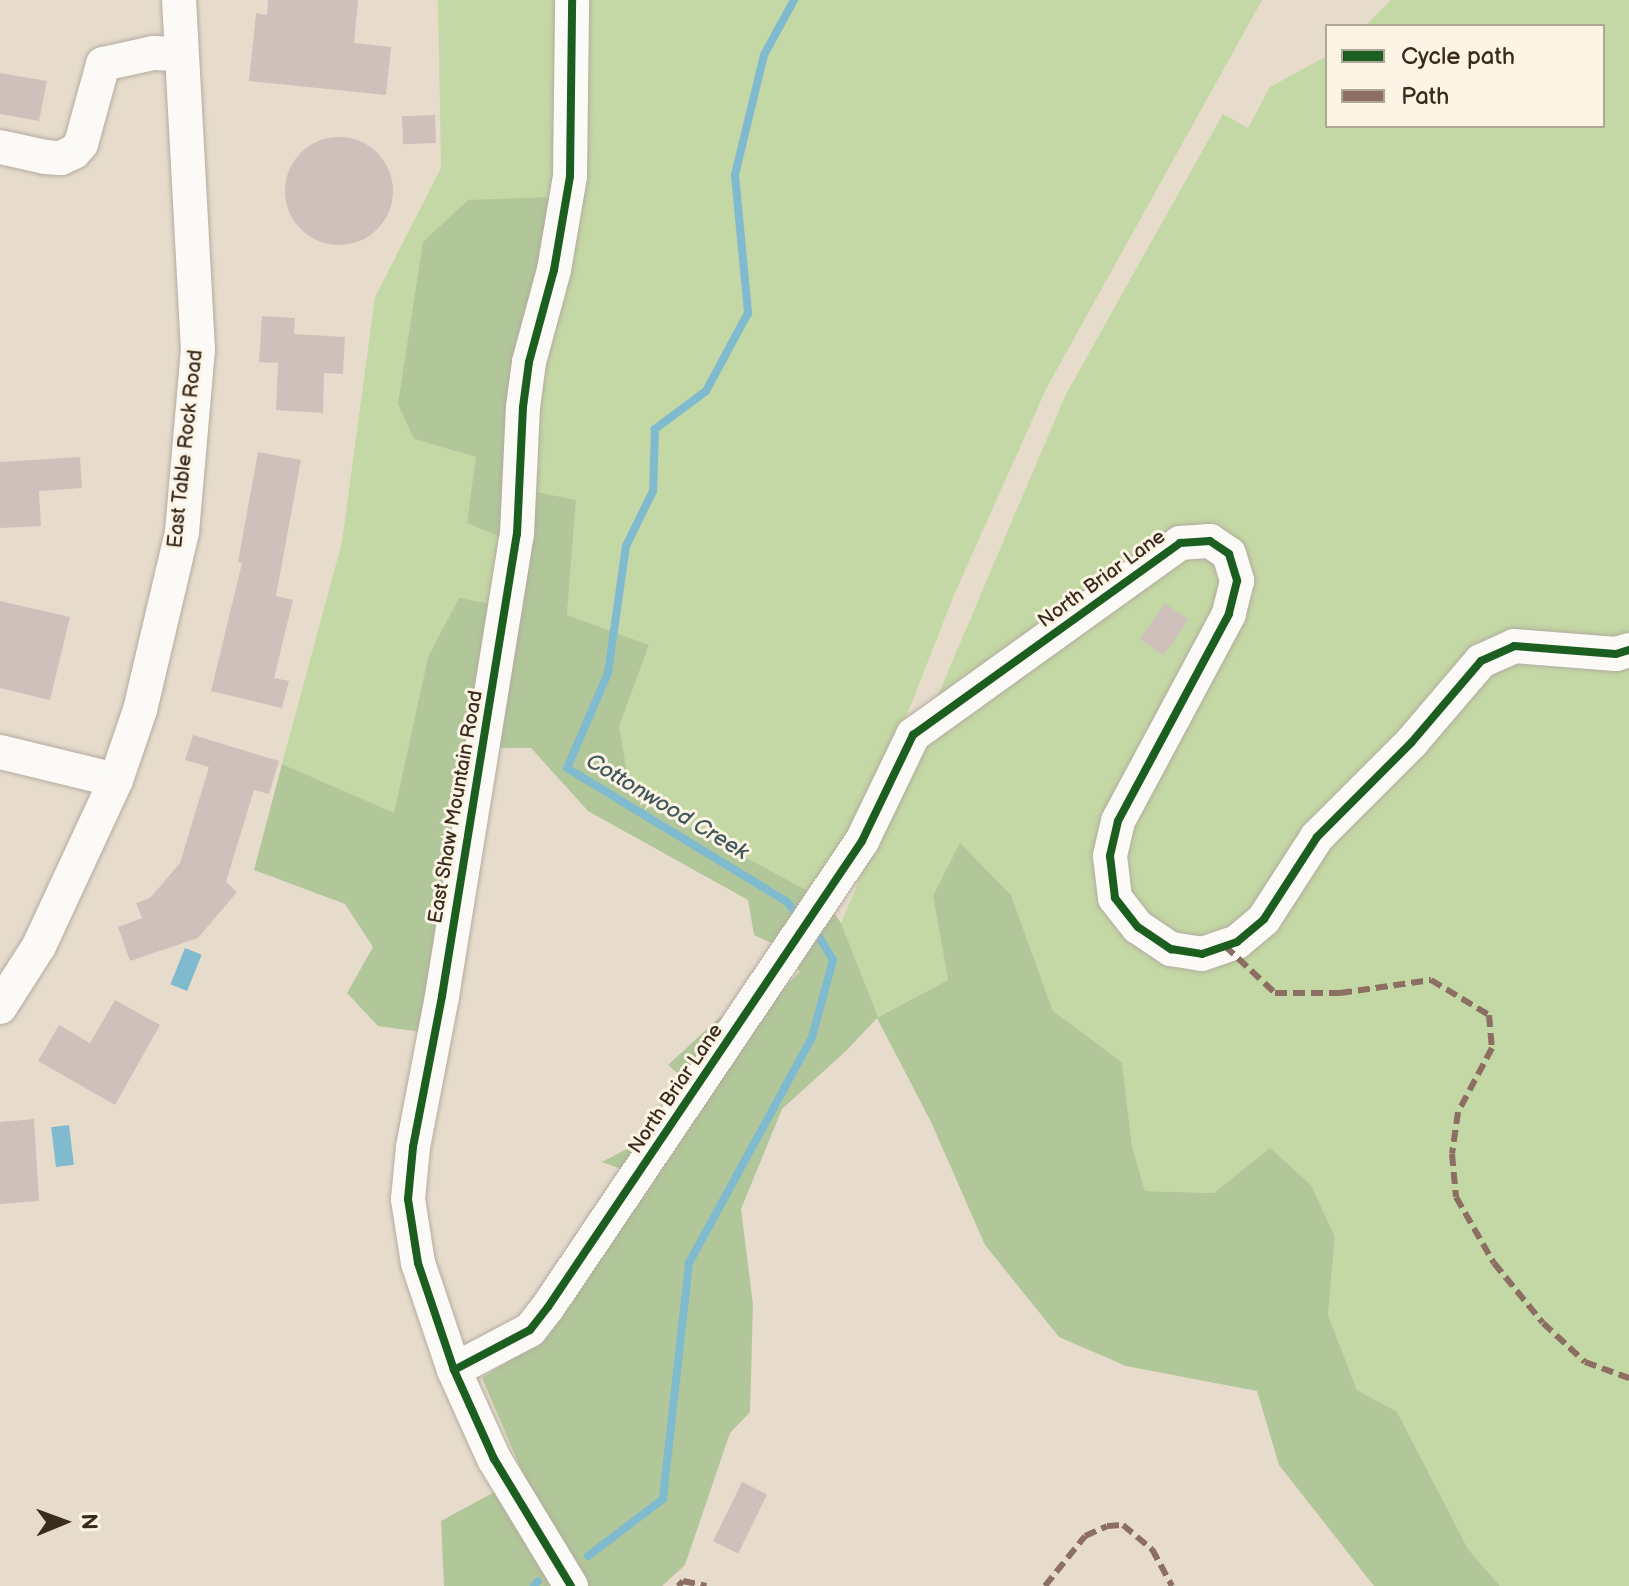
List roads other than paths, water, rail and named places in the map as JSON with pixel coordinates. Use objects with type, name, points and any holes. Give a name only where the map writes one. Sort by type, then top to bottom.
[{"type":"street","name":"East Table Rock Road","points":[[0,1007],[39,946],[116,780],[140,710],[182,532],[198,350],[179,54],[179,0]]},
{"type":"street","name":"East Shaw Mountain Road","points":[[571,1586],[494,1459],[454,1370],[418,1263],[408,1199],[413,1147],[442,996],[517,534],[523,407],[529,362],[554,270],[570,176],[572,0]]},
{"type":"street","points":[[0,147],[45,157],[61,158],[74,152],[81,144],[103,64],[153,53],[179,54]]},
{"type":"street","name":"North Briar Lane","points":[[454,1370],[530,1330],[548,1307],[862,841],[913,735],[1180,543],[1210,541],[1229,554],[1237,581],[1229,614],[1118,821],[1110,856],[1115,898],[1138,927],[1171,949],[1202,954],[1237,942],[1264,919],[1317,837],[1411,743],[1481,661],[1514,646],[1616,654],[1629,650]]},
{"type":"street","points":[[0,752],[116,780]]},
{"type":"water","points":[[185,948],[202,955],[187,991],[170,984]]},
{"type":"water","points":[[69,1125],[74,1165],[56,1167],[51,1127]]},
{"type":"waterway","name":"Cottonwood Creek","points":[[794,0],[764,55],[735,175],[748,313],[706,391],[655,429],[653,491],[626,546],[608,673],[567,768],[786,901],[798,915]]},
{"type":"waterway","name":"Cottonwood Creek","points":[[588,1556],[663,1499],[689,1263],[812,1037],[833,960],[819,937]]},
{"type":"waterway","name":"Cottonwood Creek","points":[[534,1586],[538,1581]]}]
